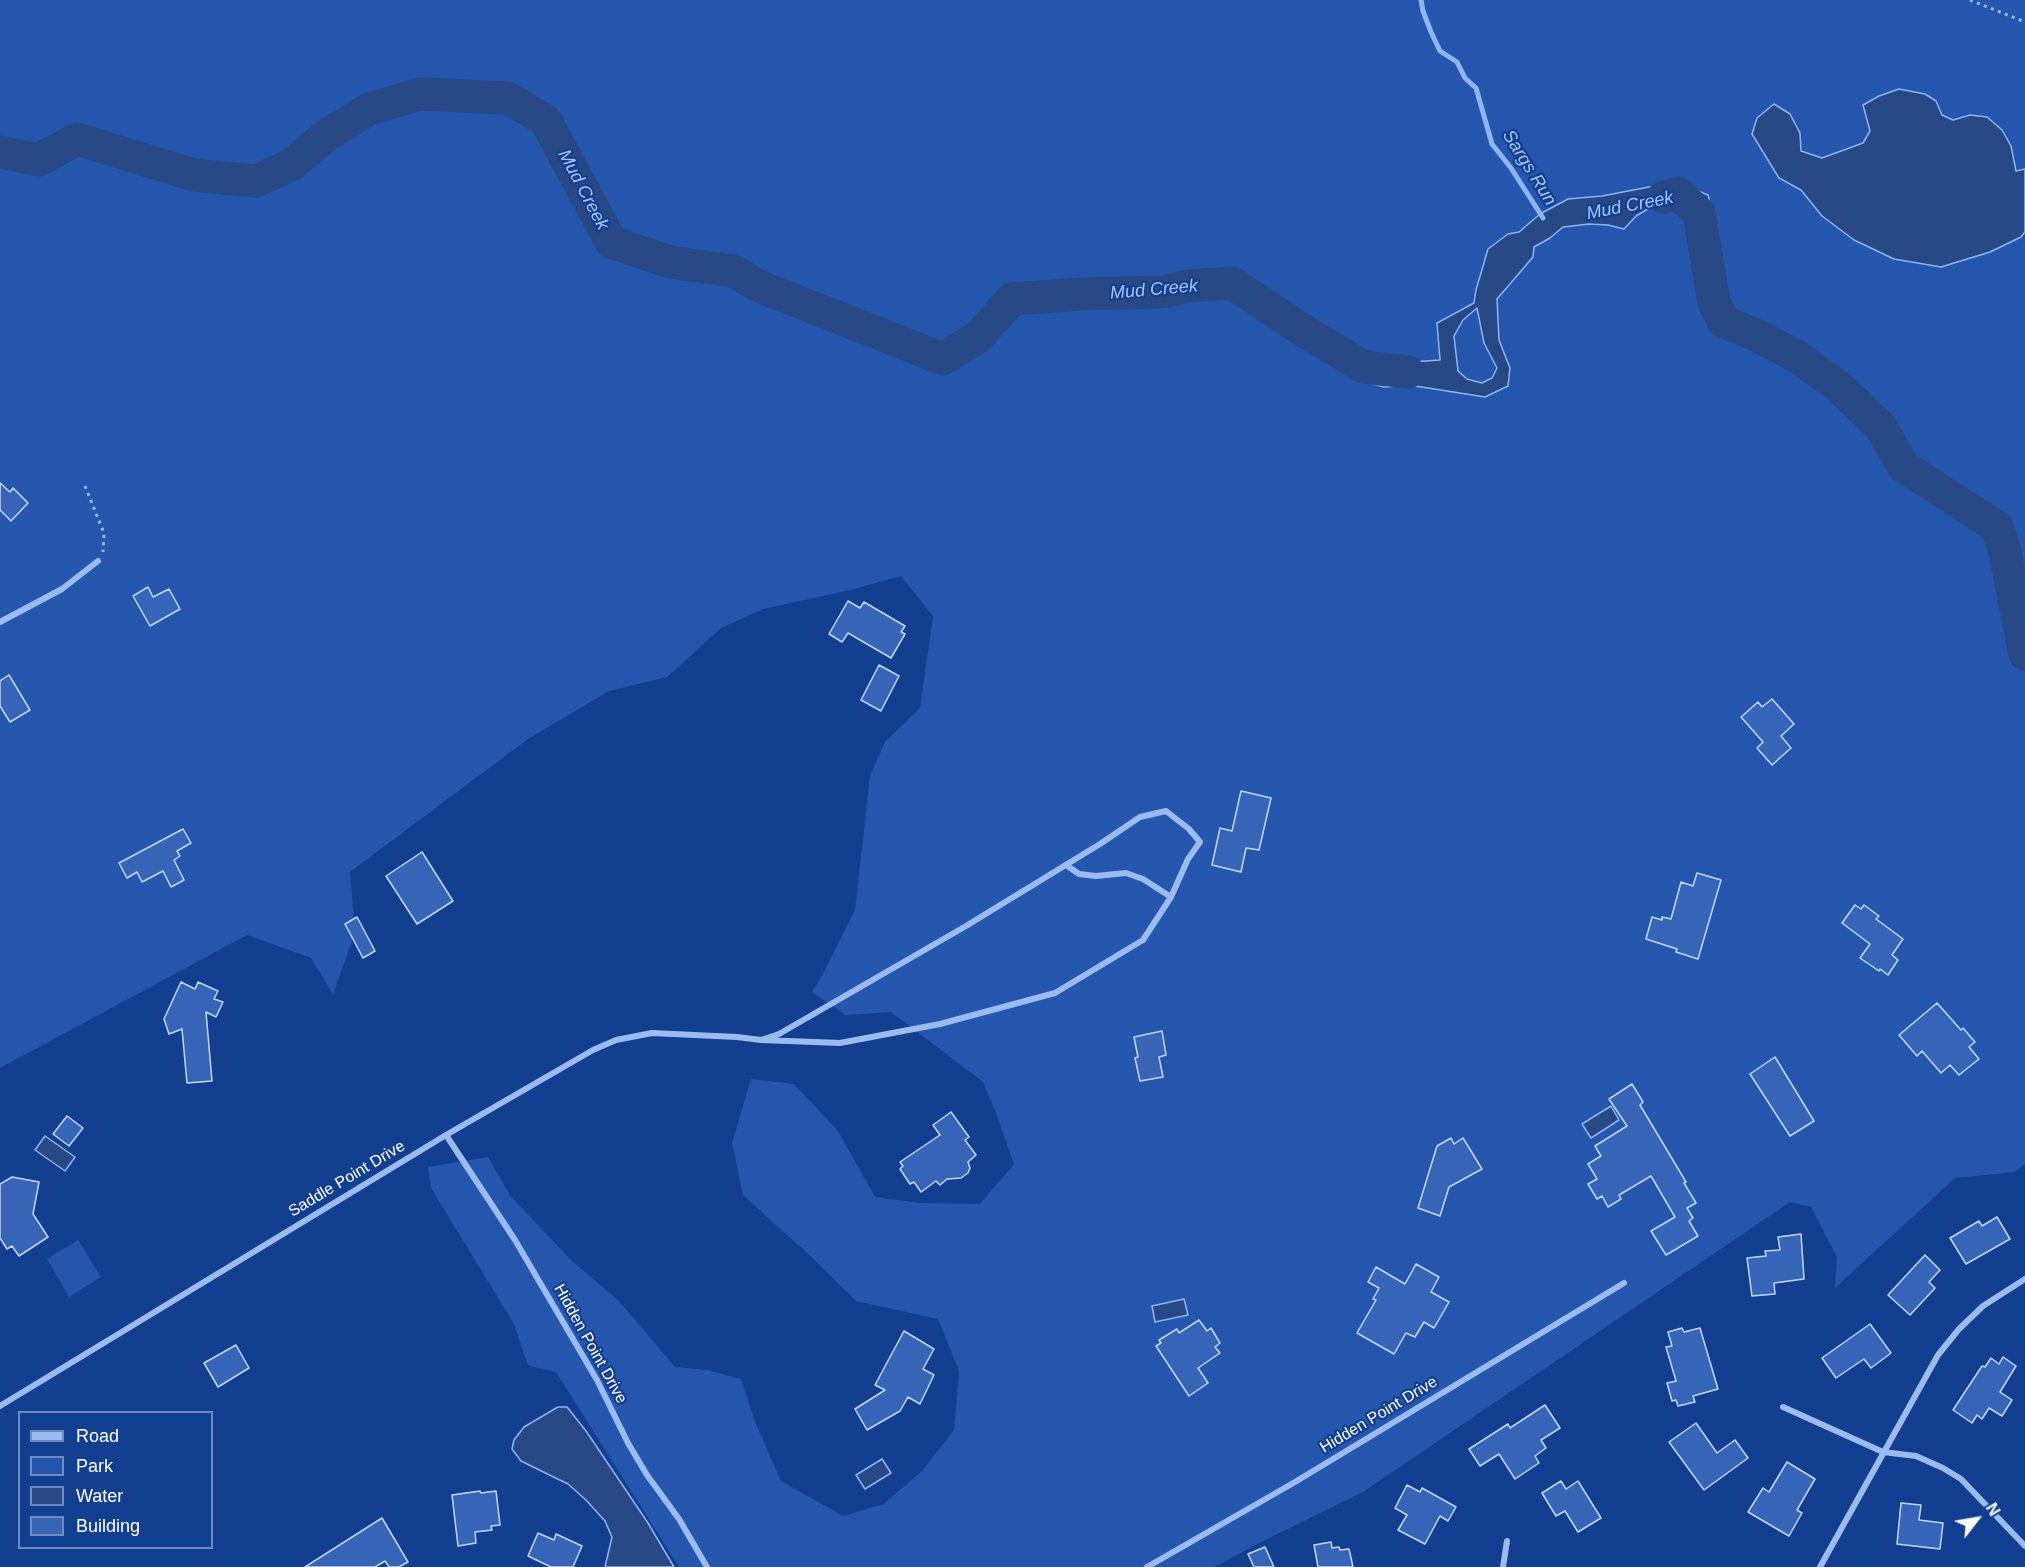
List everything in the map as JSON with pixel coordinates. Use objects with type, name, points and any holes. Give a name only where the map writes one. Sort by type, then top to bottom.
[{"type":"street","points":[[0,622],[62,589],[98,561]]},
{"type":"street","name":"Saddle Point Drive","points":[[0,1406],[446,1135],[593,1050],[616,1040],[652,1033],[840,1043],[940,1024],[1055,993],[1143,940],[1171,897],[1188,859],[1200,842],[1189,829],[1166,810],[1140,817],[1066,865]]},
{"type":"street","points":[[761,1040],[779,1034],[966,926],[1066,865],[1079,874],[1096,876],[1126,873],[1143,879],[1171,897]]},
{"type":"street","name":"Hidden Point Drive","points":[[446,1135],[515,1240],[597,1380],[628,1443],[647,1475],[679,1519],[706,1567]]},
{"type":"street","points":[[1820,1567],[1929,1369],[1953,1335],[1983,1306],[2025,1279]]},
{"type":"street","name":"Hidden Point Drive","points":[[1147,1567],[1295,1482],[1624,1283]]},
{"type":"street","points":[[1783,1407],[1883,1452],[1916,1456],[1943,1468],[1961,1479],[2025,1546]]},
{"type":"street","points":[[1503,1567],[1507,1541]]},
{"type":"path","points":[[1970,0],[2025,22]]},
{"type":"path","points":[[85,486],[104,533],[105,546],[98,561]]},
{"type":"green space","points":[[0,0],[2025,0],[2025,1164],[2015,1172],[1955,1178],[1835,1288],[1837,1257],[1811,1207],[1790,1202],[1363,1492],[1215,1567],[679,1567],[556,1372],[530,1366],[527,1363],[514,1324],[431,1188],[428,1167],[488,1157],[511,1197],[572,1261],[619,1301],[675,1367],[707,1370],[741,1379],[755,1422],[781,1481],[843,1516],[884,1504],[922,1471],[954,1430],[959,1371],[938,1319],[856,1301],[743,1195],[732,1143],[751,1079],[794,1084],[838,1131],[875,1197],[920,1203],[980,1204],[1014,1164],[983,1082],[891,1012],[846,1015],[812,992],[855,910],[870,776],[885,742],[920,708],[933,616],[901,576],[763,609],[721,628],[667,677],[609,691],[528,739],[350,872],[355,933],[333,994],[311,958],[247,935],[0,1068]]},
{"type":"green space","points":[[78,1240],[101,1277],[69,1297],[47,1259]]},
{"type":"water","points":[[1899,89],[1925,94],[1936,101],[1942,115],[1953,120],[1970,115],[1987,117],[2002,130],[2011,146],[2016,171],[2025,169],[2025,232],[2021,237],[1990,252],[1941,267],[1894,259],[1854,240],[1822,216],[1801,190],[1779,178],[1752,134],[1757,118],[1774,104],[1790,114],[1800,133],[1801,151],[1822,158],[1863,143],[1870,131],[1863,105]]},
{"type":"water","points":[[1675,182],[1708,195],[1711,208],[1683,218],[1674,210],[1651,207],[1636,216],[1624,229],[1589,224],[1563,227],[1534,247],[1533,257],[1497,299],[1499,340],[1510,368],[1508,386],[1485,397],[1409,385],[1384,387],[1357,379],[1370,355],[1411,362],[1440,360],[1437,323],[1474,303],[1488,249],[1508,234],[1519,232],[1540,214],[1568,199],[1602,196]],"holes":[[[1477,308],[1484,343],[1497,368],[1492,378],[1482,383],[1467,379],[1458,371],[1454,336],[1463,320]]]},
{"type":"water","points":[[1611,1106],[1619,1120],[1591,1138],[1582,1124]]},
{"type":"water","points":[[45,1136],[75,1157],[65,1171],[35,1150]]},
{"type":"water","points":[[1184,1299],[1188,1315],[1155,1322],[1152,1306]]},
{"type":"water","points":[[558,1407],[567,1407],[586,1431],[648,1523],[674,1567],[605,1567],[612,1537],[605,1521],[568,1484],[521,1461],[512,1449],[514,1440],[524,1427]]},
{"type":"water","points":[[882,1459],[891,1473],[865,1489],[856,1475]]},
{"type":"building","points":[[0,483],[10,492],[13,488],[28,503],[11,521],[0,510]]},
{"type":"building","points":[[148,587],[153,597],[169,589],[180,609],[150,626],[133,596]]},
{"type":"building","points":[[848,601],[860,608],[864,602],[905,626],[901,632],[905,634],[891,658],[848,633],[842,642],[829,634]]},
{"type":"building","points":[[879,665],[899,676],[881,711],[861,700]]},
{"type":"building","points":[[9,675],[30,710],[10,722],[0,706],[0,681]]},
{"type":"building","points":[[1772,699],[1794,724],[1781,736],[1791,748],[1772,765],[1757,748],[1763,742],[1741,717],[1758,702],[1762,707]]},
{"type":"building","points":[[1241,791],[1271,798],[1259,850],[1246,848],[1241,872],[1212,865],[1220,828],[1232,831]]},
{"type":"building","points":[[183,829],[191,843],[177,851],[180,856],[174,860],[184,880],[171,887],[163,871],[142,882],[137,872],[127,878],[119,863]]},
{"type":"building","points":[[422,852],[453,901],[417,924],[386,876]]},
{"type":"building","points":[[1697,873],[1721,880],[1698,959],[1646,939],[1652,917],[1662,920],[1662,917],[1671,919],[1681,882],[1693,886]]},
{"type":"building","points":[[1855,905],[1861,909],[1864,905],[1879,916],[1876,919],[1903,939],[1892,955],[1898,960],[1888,975],[1860,958],[1870,944],[1842,923]]},
{"type":"building","points":[[357,917],[375,951],[363,958],[345,924]]},
{"type":"building","points":[[181,982],[195,989],[198,982],[218,991],[214,999],[223,1002],[216,1017],[206,1012],[212,1081],[187,1083],[182,1029],[169,1034],[164,1019]]},
{"type":"building","points":[[1937,1003],[1975,1042],[1969,1047],[1979,1059],[1959,1075],[1950,1065],[1941,1073],[1922,1051],[1917,1056],[1899,1035]]},
{"type":"building","points":[[1162,1031],[1166,1055],[1159,1057],[1163,1077],[1140,1081],[1135,1058],[1138,1057],[1134,1037]]},
{"type":"building","points":[[1775,1057],[1814,1121],[1790,1136],[1750,1074]]},
{"type":"building","points":[[1632,1084],[1643,1102],[1640,1105],[1696,1203],[1687,1208],[1693,1218],[1689,1221],[1698,1236],[1666,1255],[1651,1231],[1675,1217],[1651,1176],[1619,1195],[1621,1199],[1608,1207],[1602,1196],[1597,1199],[1588,1184],[1597,1179],[1588,1164],[1601,1156],[1595,1146],[1627,1126],[1609,1099]]},
{"type":"building","points":[[951,1112],[969,1137],[965,1140],[976,1155],[968,1162],[970,1168],[968,1173],[961,1178],[947,1179],[940,1185],[936,1181],[921,1192],[914,1182],[910,1184],[900,1169],[903,1166],[900,1162],[940,1135],[933,1125]]},
{"type":"building","points":[[67,1116],[83,1128],[69,1146],[53,1134]]},
{"type":"building","points":[[1451,1138],[1454,1144],[1463,1138],[1482,1169],[1449,1187],[1440,1216],[1418,1208],[1437,1146]]},
{"type":"building","points":[[12,1177],[39,1182],[33,1214],[48,1237],[19,1256],[12,1246],[7,1249],[0,1238],[0,1184]]},
{"type":"building","points":[[1997,1217],[2010,1239],[1966,1264],[1950,1238],[1979,1221],[1982,1226]]},
{"type":"building","points":[[1801,1234],[1804,1279],[1774,1283],[1775,1294],[1752,1296],[1747,1258],[1766,1256],[1765,1251],[1780,1250],[1778,1237]]},
{"type":"building","points":[[1925,1255],[1940,1270],[1929,1282],[1935,1288],[1910,1315],[1888,1295]]},
{"type":"building","points":[[1416,1264],[1439,1277],[1431,1292],[1449,1302],[1434,1328],[1424,1322],[1415,1337],[1406,1333],[1394,1354],[1357,1333],[1376,1300],[1373,1299],[1379,1288],[1368,1282],[1376,1267],[1405,1284]]},
{"type":"building","points":[[1199,1320],[1207,1331],[1211,1328],[1220,1343],[1215,1347],[1220,1353],[1198,1368],[1208,1383],[1189,1396],[1156,1346],[1161,1343],[1159,1340],[1177,1329],[1179,1333]]},
{"type":"building","points":[[1870,1324],[1891,1353],[1871,1368],[1864,1359],[1836,1378],[1822,1358]]},
{"type":"building","points":[[1682,1328],[1684,1332],[1700,1328],[1718,1389],[1693,1396],[1695,1402],[1678,1406],[1676,1400],[1672,1401],[1667,1383],[1676,1381],[1666,1347],[1672,1346],[1668,1332]]},
{"type":"building","points":[[904,1331],[934,1349],[923,1369],[934,1375],[920,1404],[908,1397],[900,1411],[867,1430],[855,1409],[885,1390],[875,1385]]},
{"type":"building","points":[[236,1345],[249,1368],[218,1387],[204,1363]]},
{"type":"building","points":[[2003,1357],[2016,1366],[2000,1392],[2012,1400],[2002,1416],[1989,1408],[1982,1419],[1977,1415],[1972,1423],[1953,1410],[1982,1366],[1985,1367],[1991,1358],[1999,1364]]},
{"type":"building","points":[[1545,1405],[1560,1428],[1541,1440],[1546,1448],[1535,1456],[1539,1463],[1515,1479],[1499,1454],[1480,1466],[1469,1449],[1508,1424],[1510,1428]]},
{"type":"building","points":[[1696,1423],[1717,1453],[1735,1440],[1748,1458],[1704,1490],[1669,1442]]},
{"type":"building","points":[[1787,1462],[1815,1479],[1797,1510],[1802,1513],[1789,1536],[1748,1512],[1763,1488],[1769,1492]]},
{"type":"building","points":[[1561,1481],[1566,1489],[1578,1481],[1601,1518],[1578,1532],[1565,1511],[1556,1516],[1542,1493]]},
{"type":"building","points":[[1407,1485],[1420,1492],[1422,1488],[1456,1507],[1448,1521],[1440,1516],[1425,1544],[1398,1530],[1407,1515],[1395,1508]]},
{"type":"building","points":[[480,1491],[481,1493],[496,1491],[500,1525],[491,1526],[492,1530],[475,1532],[476,1543],[458,1546],[452,1495]]},
{"type":"building","points":[[1901,1503],[1921,1505],[1919,1520],[1943,1523],[1940,1549],[1897,1544]]},
{"type":"building","points":[[382,1518],[408,1562],[399,1567],[389,1567],[385,1561],[375,1567],[305,1567]]},
{"type":"building","points":[[538,1533],[554,1540],[556,1534],[582,1546],[573,1567],[551,1567],[528,1556]]},
{"type":"building","points":[[1331,1542],[1332,1548],[1349,1549],[1353,1567],[1318,1567],[1314,1545]]},
{"type":"building","points":[[1265,1547],[1274,1567],[1254,1567],[1248,1554]]},
{"type":"waterway","name":"Sargs Run","points":[[1421,0],[1423,11],[1440,51],[1457,62],[1465,78],[1476,88],[1492,144],[1511,168],[1543,218]]},
{"type":"waterway","name":"Mud Creek","points":[[0,152],[39,160],[77,139],[194,175],[256,181],[291,165],[327,135],[369,109],[420,94],[508,98],[546,121],[611,242],[670,262],[733,271],[761,287],[943,359],[979,336],[1012,299],[1163,292],[1188,286],[1232,283],[1296,326],[1364,367],[1408,372]]},
{"type":"waterway","name":"Mud Creek","points":[[1663,197],[1678,193],[1699,213],[1714,302],[1724,322],[1752,333],[1798,357],[1839,387],[1881,427],[1903,466],[1997,527],[2005,552],[2025,654]]}]
